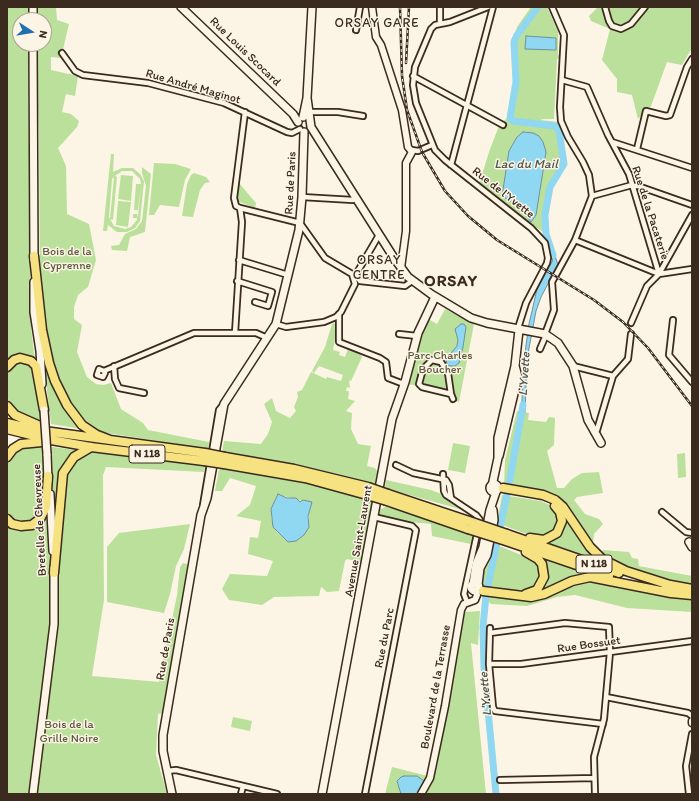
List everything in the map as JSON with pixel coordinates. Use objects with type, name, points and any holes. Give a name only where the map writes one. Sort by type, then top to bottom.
[{"type":"highway","points":[[34,256],[42,330],[49,363],[55,381],[67,405],[82,424],[97,435],[110,440]]},
{"type":"highway","points":[[7,367],[14,360],[20,358],[31,361],[36,366],[44,410]]},
{"type":"highway","points":[[7,406],[15,416],[53,432]]},
{"type":"highway","name":"N 118","points":[[7,423],[27,428],[110,440],[225,460],[368,491],[507,538],[631,584],[672,593],[692,595]]},
{"type":"highway","name":"N 118","points":[[7,429],[51,440],[91,447],[204,457]]},
{"type":"highway","points":[[7,457],[12,449],[21,444],[51,440]]},
{"type":"highway","points":[[54,573],[63,473],[74,457],[91,447]]},
{"type":"highway","points":[[7,519],[12,524],[21,526],[32,525],[40,519],[46,507],[48,476]]},
{"type":"highway","points":[[500,490],[550,502],[558,508],[562,515],[562,524],[554,536],[544,540],[524,537],[519,538]]},
{"type":"highway","points":[[500,490],[543,495],[555,500],[563,507],[590,547],[602,559],[626,571],[670,585]]},
{"type":"highway","points":[[481,588],[527,594],[537,590],[544,577],[542,564],[538,559],[512,547],[507,538]]},
{"type":"highway","name":"N 118","points":[[507,538],[519,538],[614,571],[692,589]]},
{"type":"highway","points":[[481,588],[531,597],[544,594],[572,581],[585,577],[603,578],[631,584]]},
{"type":"main road","name":"Rue Louis Scocard","points":[[182,7],[293,114],[305,123],[318,138],[379,235],[401,268],[412,281],[435,297],[471,318],[487,324],[546,334]]},
{"type":"main road","name":"Rue de Paris","points":[[172,794],[163,751],[164,732],[203,508],[207,498],[224,404],[276,324],[298,236],[302,197],[312,7]]},
{"type":"main road","name":"Bretelle de Chevreuse","points":[[33,52],[34,312],[40,351],[47,454],[54,573],[54,624],[33,794]]},
{"type":"main road","name":"Avenue Saint-Laurent","points":[[322,794],[393,416],[405,382],[417,336],[435,297]]},
{"type":"main road","points":[[481,588],[476,564],[483,547],[491,506],[500,490],[495,477],[509,405],[518,377],[515,366],[519,330]]},
{"type":"main road","points":[[546,334],[558,343],[573,366],[588,420],[601,443]]},
{"type":"street","points":[[356,30],[360,7]]},
{"type":"street","points":[[372,7],[376,38],[381,45],[402,110],[410,151],[406,163],[406,231],[401,268]]},
{"type":"street","points":[[440,7],[440,24]]},
{"type":"street","points":[[488,7],[431,28],[413,76],[467,104],[503,125]]},
{"type":"street","points":[[451,165],[493,7]]},
{"type":"street","points":[[540,349],[554,306],[551,285],[575,240],[592,196],[589,175],[568,138],[561,121],[564,35],[552,7]]},
{"type":"street","points":[[605,7],[608,21],[612,26],[622,29],[631,24],[645,7]]},
{"type":"street","name":"Rue André Maginot","points":[[62,52],[75,71],[83,75],[148,83],[224,103],[286,132],[292,133],[305,123],[338,112],[363,116]]},
{"type":"street","points":[[637,149],[646,111],[666,116],[670,114],[687,67],[692,59]]},
{"type":"street","name":"Rue de l'Yvette","points":[[413,76],[416,103],[432,146],[440,156],[532,228],[545,243],[548,258],[547,263],[522,313],[519,330]]},
{"type":"street","name":"Rue de la Pacaterie","points":[[562,80],[587,87],[612,142],[629,174],[659,274],[647,286],[631,323]]},
{"type":"street","points":[[245,112],[234,198],[236,206],[300,224]]},
{"type":"street","points":[[612,142],[692,168]]},
{"type":"street","points":[[410,151],[418,151],[432,146]]},
{"type":"street","points":[[592,196],[632,186],[638,186],[692,205]]},
{"type":"street","points":[[302,197],[353,200],[356,198]]},
{"type":"street","points":[[235,333],[237,281],[242,222],[240,208]]},
{"type":"street","points":[[659,274],[692,215]]},
{"type":"street","name":"Rue de Paris","points":[[300,224],[325,258],[354,278]]},
{"type":"street","points":[[298,236],[307,232]]},
{"type":"street","points":[[379,235],[354,278],[339,314],[339,342],[380,358],[386,362],[388,378],[401,383],[405,382]]},
{"type":"street","points":[[575,240],[659,274],[692,269]]},
{"type":"street","points":[[239,260],[288,275]]},
{"type":"street","points":[[354,278],[360,281],[405,286],[412,281]]},
{"type":"street","points":[[354,278],[360,281]]},
{"type":"street","points":[[348,294],[354,278]]},
{"type":"street","points":[[237,281],[272,292],[268,306],[255,302]]},
{"type":"street","points":[[276,324],[286,327],[324,322],[339,314]]},
{"type":"street","points":[[674,320],[669,355],[692,382]]},
{"type":"street","points":[[104,370],[194,333],[256,333],[265,337]]},
{"type":"street","points":[[399,334],[417,336]]},
{"type":"street","points":[[594,432],[597,430],[613,376],[628,358],[631,334]]},
{"type":"street","points":[[432,360],[441,362],[448,373],[452,397],[422,387],[419,384],[423,369],[432,360]]},
{"type":"street","points":[[114,366],[115,379],[119,388],[144,393]]},
{"type":"street","points":[[573,366],[613,376]]},
{"type":"street","points":[[396,465],[413,473],[443,480]]},
{"type":"street","points":[[443,474],[444,493],[476,515],[480,520],[464,594],[467,602]]},
{"type":"street","points":[[662,512],[686,532],[691,545]]},
{"type":"street","name":"Rue du Parc","points":[[365,794],[416,530],[412,526],[374,517]]},
{"type":"street","points":[[686,532],[692,533]]},
{"type":"street","name":"Boulevard de la Terrasse","points":[[421,794],[430,778],[440,732],[442,712],[445,706],[461,610],[467,602],[475,600],[481,588]]},
{"type":"street","points":[[595,794],[594,757],[603,724],[610,652],[610,629],[606,626],[565,623],[490,631],[489,664],[493,707],[495,711],[603,724]]},
{"type":"street","name":"Rue Bossuet","points":[[489,664],[521,664],[692,641]]},
{"type":"street","points":[[606,697],[684,712],[692,716]]},
{"type":"street","points":[[689,794],[686,766],[692,734]]},
{"type":"street","points":[[166,771],[176,770],[277,794]]},
{"type":"street","points":[[500,780],[594,778]]},
{"type":"street","points":[[241,794],[243,786]]},
{"type":"green space","name":"Bois de la Cyprenne","points":[[7,7],[29,7],[29,12],[12,12],[12,52],[29,52],[31,328],[41,423],[14,410],[7,397]]},
{"type":"green space","name":"Bois de la Cyprenne","points":[[36,7],[56,7],[57,20],[69,24],[61,58],[51,57],[51,70],[78,76],[75,96],[66,94],[62,112],[71,114],[79,121],[77,127],[58,148],[66,166],[67,214],[89,224],[96,260],[88,287],[78,295],[74,307],[74,319],[82,325],[77,352],[87,377],[96,384],[103,385],[111,383],[121,409],[143,423],[148,430],[209,442],[208,449],[101,432],[90,426],[81,416],[65,394],[59,381],[52,361],[40,299],[39,133],[36,52],[52,52],[52,12],[36,12]]},
{"type":"green space","points":[[531,7],[547,7],[558,32],[558,55],[560,56],[560,58],[557,59],[554,119],[541,120],[558,122],[564,164],[553,181],[548,195],[545,215],[546,234],[479,184],[499,126],[507,118],[511,106],[514,82],[513,42],[517,27]]},
{"type":"green space","points":[[598,7],[605,10],[605,7],[692,7],[692,48],[682,65],[667,62],[651,106],[638,119],[632,95],[617,92],[617,79],[602,60],[610,29],[591,21],[589,16]]},
{"type":"green space","points":[[111,154],[114,154],[113,172],[122,168],[133,168],[140,174],[144,181],[140,221],[135,228],[127,232],[117,232],[108,225],[107,231],[103,231]],"holes":[[[122,171],[132,171],[140,179],[141,184],[136,184],[134,210],[138,210],[141,185],[138,217],[137,214],[133,214],[133,218],[137,218],[137,220],[131,227],[125,229],[114,226],[110,219],[113,220],[117,177],[115,176]],[[114,177],[110,219],[112,179]]]},
{"type":"green space","points":[[154,163],[175,164],[191,169],[185,180],[179,207],[160,205],[154,215],[149,215]]},
{"type":"green space","points":[[142,167],[151,174],[145,232],[130,237],[127,251],[112,250],[111,246],[119,245],[125,234],[136,229],[142,221],[146,186],[142,173]]},
{"type":"green space","points":[[194,173],[206,177],[210,182],[205,183],[200,190],[193,217],[182,216],[187,184],[191,175]]},
{"type":"green space","points":[[121,175],[133,176],[131,201],[118,199]]},
{"type":"green space","points":[[239,183],[256,203],[255,208],[237,201]]},
{"type":"green space","points":[[118,201],[131,202],[128,227],[116,225]]},
{"type":"green space","name":"Parc Charles Boucher","points":[[445,309],[474,324],[459,402],[451,400],[452,393],[408,384],[420,338],[428,319],[437,324]]},
{"type":"green space","points":[[332,324],[338,324],[333,350],[340,352],[339,355],[345,357],[348,349],[360,354],[362,357],[351,381],[349,380],[350,388],[347,387],[346,391],[349,391],[348,399],[355,401],[346,411],[352,413],[351,429],[358,444],[371,446],[367,466],[375,468],[379,474],[364,563],[347,559],[345,561],[339,591],[327,592],[321,587],[319,596],[274,597],[262,605],[229,600],[222,589],[230,574],[267,576],[273,561],[248,554],[250,537],[258,538],[261,521],[236,516],[250,505],[256,486],[230,478],[222,491],[215,491],[224,441],[261,444],[268,434],[272,422],[264,404],[272,398],[276,411],[290,418],[296,411],[294,407],[298,397],[297,392],[302,390],[311,372],[326,379],[327,377],[341,381],[343,375],[319,366],[314,373],[312,371],[325,347]],"holes":[[[284,496],[302,501],[309,510],[309,523],[288,542],[277,532],[271,517],[273,504]]]},
{"type":"green space","points":[[48,373],[54,391],[82,429],[51,424],[45,374]]},
{"type":"green space","points":[[517,411],[529,413],[528,420],[546,422],[549,417],[555,418],[554,445],[547,451],[557,488],[564,488],[572,479],[582,473],[599,472],[603,493],[577,497],[574,500],[585,514],[599,519],[603,524],[594,534],[593,543],[589,542],[564,504],[504,486],[505,460]]},
{"type":"green space","points":[[453,443],[470,446],[465,473],[448,470]]},
{"type":"green space","points":[[42,445],[45,487],[41,512],[36,519],[29,522],[18,522],[11,519],[7,514],[7,463],[18,448]]},
{"type":"green space","name":"Bois de la Grille Noire","points":[[52,447],[205,466],[204,472],[106,467],[103,475],[104,600],[92,676],[159,682],[177,595],[180,567],[183,563],[187,564],[188,573],[181,617],[163,713],[158,714],[156,755],[167,794],[7,794],[7,522],[33,526],[53,511]]},
{"type":"green space","points":[[685,453],[686,477],[678,478],[677,454]]},
{"type":"green space","points":[[386,480],[431,490],[452,498],[470,512],[385,488]]},
{"type":"green space","points":[[502,495],[541,501],[554,507],[559,515],[556,530],[545,536],[532,536],[497,523]]},
{"type":"green space","points":[[385,507],[400,509],[473,536],[471,544],[432,536],[431,524],[380,519],[379,510]]},
{"type":"green space","points":[[566,519],[598,563],[545,544],[559,536],[564,528]]},
{"type":"green space","points":[[190,524],[184,549],[176,566],[164,613],[107,602],[107,547],[119,533]]},
{"type":"green space","points":[[490,542],[533,560],[541,572],[538,585],[523,592],[484,585],[482,580],[483,570]]},
{"type":"green space","points":[[603,550],[629,552],[632,558],[638,559],[639,566],[692,576],[692,585],[650,576],[627,568],[601,553]]},
{"type":"green space","points":[[542,557],[553,563],[591,574],[537,594],[546,581]]},
{"type":"green space","points":[[597,580],[692,598],[692,612],[627,608],[575,595],[557,597],[527,606],[491,604],[488,601],[490,597],[526,600],[579,582]]},
{"type":"green space","points":[[480,611],[478,645],[471,643],[486,794],[426,794],[431,785],[437,766],[464,612]]},
{"type":"green space","points":[[233,717],[252,721],[250,731],[231,727]]},
{"type":"green space","points":[[392,767],[428,776],[421,791],[417,794],[385,794]]},
{"type":"water","points":[[526,36],[556,38],[556,50],[525,49]]},
{"type":"water","name":"Lac du Mail","points":[[523,132],[533,133],[539,136],[543,142],[546,152],[536,215],[531,222],[519,207],[502,196],[509,151],[517,137]]},
{"type":"water","points":[[552,246],[558,265],[541,297],[536,311],[527,359],[525,413],[519,413],[522,401],[523,367],[529,324],[537,289],[552,262],[553,257],[549,248]]},
{"type":"water","points":[[461,324],[464,324],[466,327],[459,363],[455,366],[447,365],[446,359],[457,346],[458,340],[455,329]]},
{"type":"water","points":[[278,494],[287,498],[296,498],[300,502],[303,500],[312,502],[308,516],[309,527],[304,535],[296,541],[288,542],[273,527],[271,509]]},
{"type":"water","points":[[404,776],[417,776],[424,781],[422,787],[416,794],[401,794],[397,781]]},
{"type":"waterway","name":"L'Yvette","points":[[538,7],[517,35],[514,42],[516,82],[510,118],[513,121],[555,126],[559,130],[564,164],[550,187],[545,215],[546,234],[553,255]]},
{"type":"waterway","name":"L'Yvette","points":[[496,794],[484,668],[483,627],[486,595],[509,485],[523,405]]},
{"type":"railway","points":[[400,7],[402,76],[407,110],[422,152],[445,191],[468,216],[497,240],[594,300],[623,322],[648,348],[692,406]]},
{"type":"railway","points":[[406,63],[409,7]]},
{"type":"district","name":"ORSAY GARE","points":[[377,24]]},
{"type":"district","name":"ORSAY CENTRE","points":[[379,268]]},
{"type":"district","name":"ORSAY","points":[[451,282]]}]
